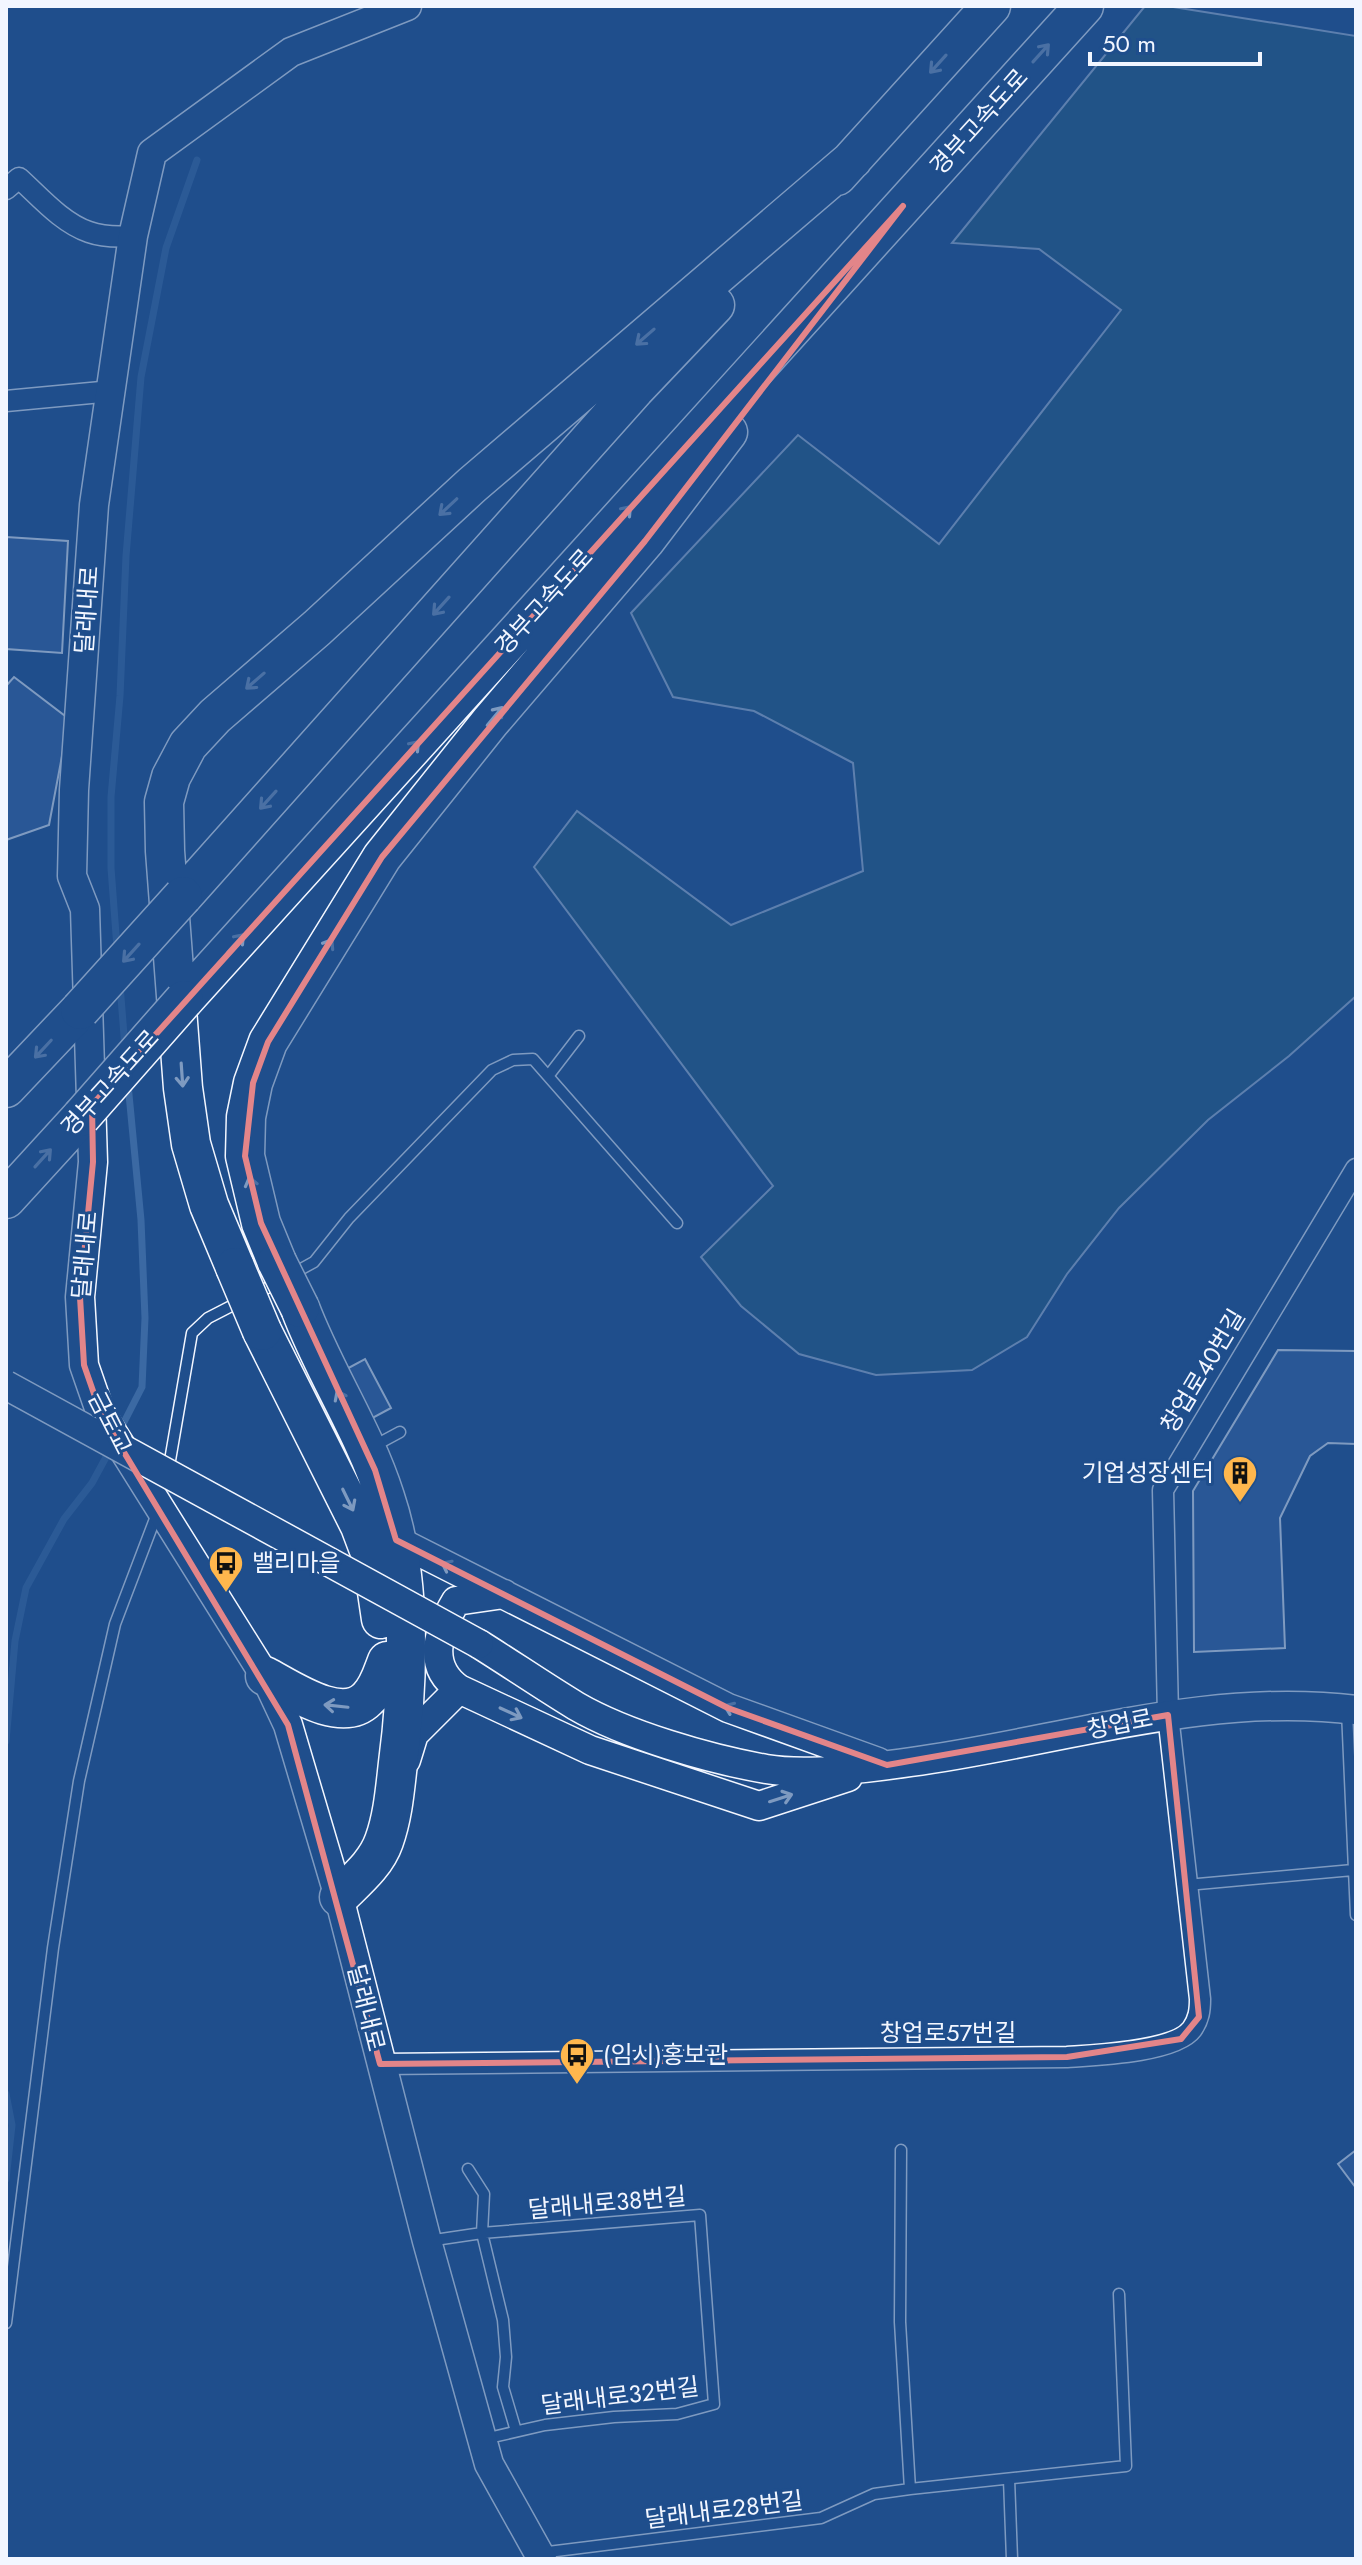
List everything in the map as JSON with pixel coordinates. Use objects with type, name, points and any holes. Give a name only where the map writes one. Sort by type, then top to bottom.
[{"type":"highway","points":[[6,1088],[183,896],[635,389],[853,159],[991,6]]},
{"type":"highway","name":"경부고속도로","points":[[6,1199],[1084,6]]},
{"type":"highway","points":[[339,1897],[369,1837],[376,1807],[388,1687],[372,1558],[346,1497],[262,1331],[209,1205],[191,1144],[183,1088],[166,867],[164,802],[171,777],[188,745],[215,716],[317,628],[472,485],[853,159]]},
{"type":"highway","points":[[339,1897],[374,1860],[384,1842],[394,1800],[404,1714],[406,1659],[400,1562],[385,1495],[277,1262],[257,1210],[245,1156],[248,1106],[253,1083],[268,1042],[382,857],[490,722],[645,541],[903,206]]},
{"type":"highway","points":[[265,1676],[307,1699],[342,1709],[365,1702],[375,1691],[387,1661]]},
{"type":"street","name":"달래내로","points":[[84,1365],[80,1297],[93,1162],[85,909],[72,876],[74,790],[94,505],[133,236],[152,153],[291,52],[407,6]]},
{"type":"street","points":[[10,177],[88,232],[114,237],[133,236]]},
{"type":"street","points":[[6,401],[112,391]]},
{"type":"street","name":"창업로40번길","points":[[1168,1715],[1164,1487],[1356,1169]]},
{"type":"street","name":"금토교","points":[[84,1365],[101,1414],[157,1491]]},
{"type":"street","points":[[6,1385],[479,1644],[579,1707],[650,1738],[701,1754],[769,1769],[837,1770],[887,1765]]},
{"type":"street","name":"달래내로","points":[[157,1491],[265,1676],[288,1725],[339,1897],[380,2064],[489,2464],[540,2556]]},
{"type":"street","points":[[396,1540],[728,1708],[887,1765]]},
{"type":"street","points":[[504,1594],[456,1601],[440,1627],[439,1658],[446,1680],[459,1689],[590,1750],[759,1806],[887,1765]]},
{"type":"street","points":[[394,1800],[414,1734],[459,1689]]},
{"type":"street","name":"창업로","points":[[887,1765],[951,1757],[1168,1715],[1278,1705],[1353,1703]]},
{"type":"street","name":"창업로57번길","points":[[380,2064],[1022,2059],[1115,2053],[1181,2039],[1191,2031],[1199,2017],[1200,1999],[1168,1715]]},
{"type":"lane","points":[[549,1075],[579,1036]]},
{"type":"lane","points":[[6,2323],[53,1948],[79,1781],[115,1624],[157,1491],[192,1333],[208,1318],[314,1262],[349,1218],[492,1070],[513,1060],[533,1059],[677,1223]]},
{"type":"lane","points":[[366,1451],[400,1432]]},
{"type":"lane","points":[[1353,1703],[1356,1915]]},
{"type":"lane","points":[[1187,1885],[1353,1870]]},
{"type":"lane","points":[[901,2150],[900,2322],[910,2489]]},
{"type":"lane","points":[[468,2169],[484,2194],[482,2233],[503,2320],[506,2357],[503,2387],[516,2431]]},
{"type":"lane","name":"달래내로38번길","points":[[427,2241],[482,2233],[700,2215],[707,2307]]},
{"type":"lane","name":"달래내로28번길","points":[[540,2556],[821,2518],[874,2494],[1086,2468],[1126,2466],[1119,2294]]},
{"type":"lane","name":"달래내로32번길","points":[[482,2439],[545,2425],[677,2414],[714,2404],[707,2307]]},
{"type":"lane","points":[[1009,2479],[1012,2559]]},
{"type":"highlighted area","points":[[903,206],[645,541],[382,857],[268,1042],[253,1083],[245,1156],[261,1223],[375,1470],[396,1540],[728,1708],[887,1765],[1168,1715],[1199,2017],[1181,2039],[1067,2057],[380,2064],[288,1725],[101,1414],[84,1365],[80,1297],[93,1162],[92,1105]]},
{"type":"shaded area","points":[[1145,6],[1167,6],[1356,36],[1356,996],[1289,1056],[1208,1120],[1119,1208],[1067,1274],[1027,1337],[972,1370],[876,1375],[799,1354],[741,1306],[701,1257],[773,1186],[534,867],[577,811],[731,925],[863,871],[853,763],[754,711],[673,697],[631,613],[798,435],[939,544],[1121,310],[1039,249],[952,243]]},
{"type":"building","points":[[6,537],[68,541],[62,653],[6,649]]},
{"type":"building","points":[[14,677],[69,719],[49,825],[6,840],[6,686]]},
{"type":"building","name":"기업성장센터","points":[[1278,1350],[1356,1351],[1356,1444],[1328,1443],[1310,1456],[1280,1518],[1285,1648],[1194,1652],[1193,1491]]},
{"type":"building","points":[[365,1359],[391,1408],[367,1421],[341,1372]]},
{"type":"building","points":[[1356,2150],[1356,2188],[1338,2164]]},
{"type":"waterway","points":[[117,948],[111,868],[111,797],[141,377],[166,248],[197,160]]},
{"type":"waterway","points":[[120,985],[125,1048]]},
{"type":"waterway","points":[[120,1430],[142,1387],[145,1318],[141,1220],[128,1084]]},
{"type":"waterway","points":[[6,1741],[15,1641],[26,1588],[64,1519],[92,1483],[111,1448]]},
{"type":"waterway","points":[[6,2094],[12,2125],[6,2179]]},
{"type":"place","name":"기업성장센터","points":[[1240,1504]]},
{"type":"place","name":"밸리마을","points":[[226,1594]]},
{"type":"place","name":"(임시)홍보관","points":[[577,2086]]}]
